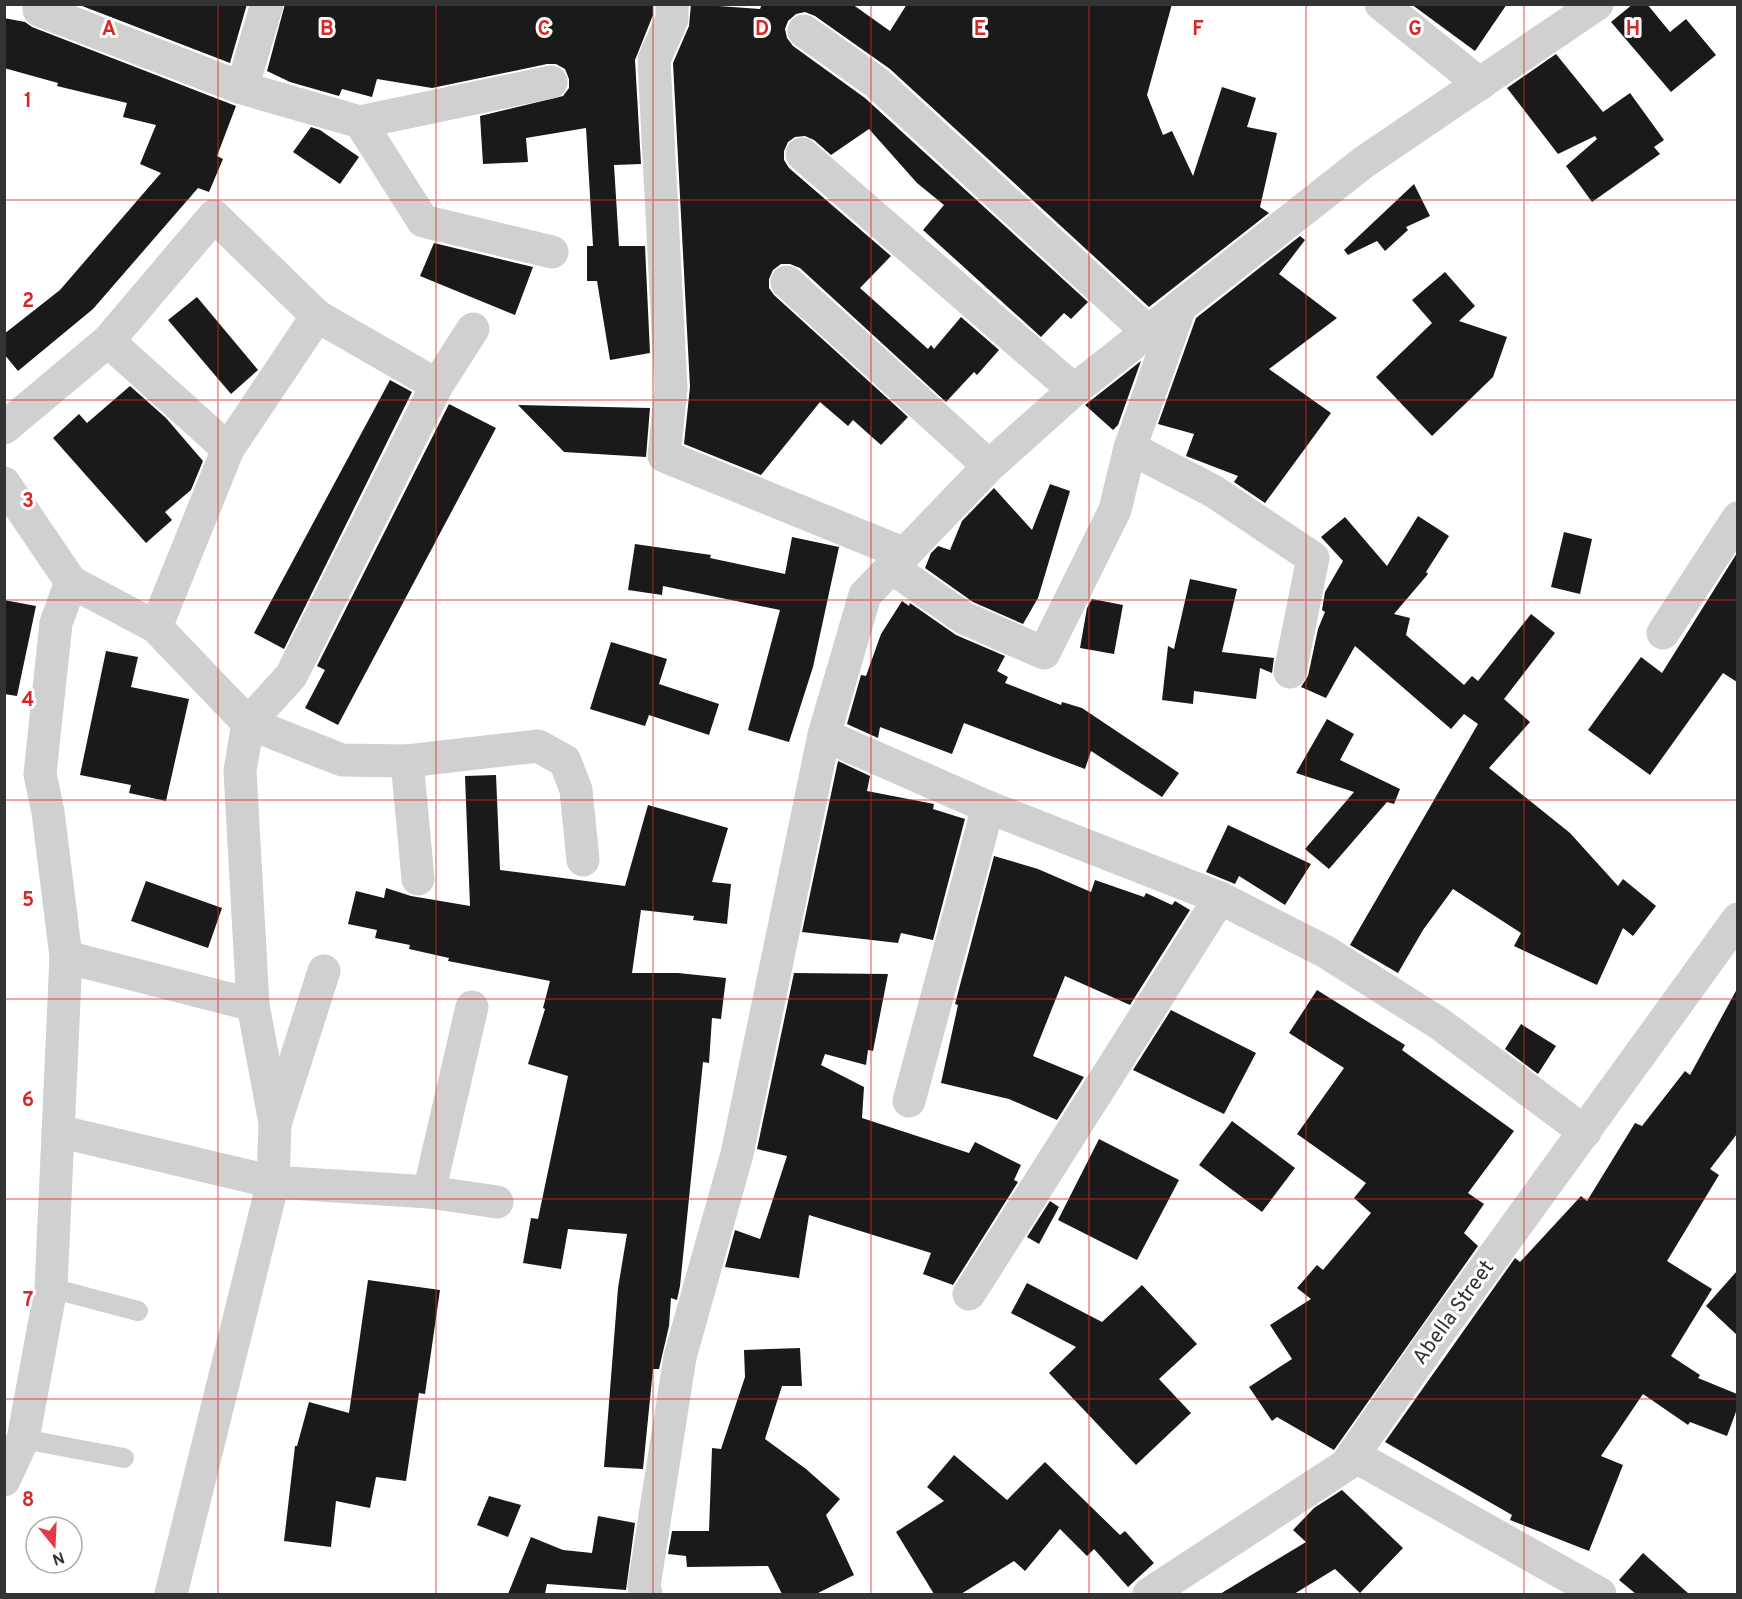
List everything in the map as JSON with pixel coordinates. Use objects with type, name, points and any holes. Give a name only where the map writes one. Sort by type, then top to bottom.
[{"type":"street","points":[[39,4],[39,10],[242,88],[360,122],[551,82]]},
{"type":"street","points":[[242,88],[267,4]]},
{"type":"street","points":[[672,4],[672,19],[654,60],[671,388],[664,456],[898,561],[964,618],[1044,653],[1115,510],[1130,448],[1181,305]]},
{"type":"street","points":[[1381,4],[1480,84]]},
{"type":"street","points":[[646,1594],[644,1586],[680,1357],[737,1155],[824,735],[866,595],[989,466],[1074,390],[1364,162],[1480,84],[1581,9]]},
{"type":"street","points":[[804,31],[878,83],[1148,332]]},
{"type":"street","points":[[360,122],[423,220],[552,252]]},
{"type":"street","points":[[802,154],[1074,390]]},
{"type":"street","points":[[4,428],[108,341],[214,216],[317,316],[437,385]]},
{"type":"street","points":[[787,282],[989,466]]},
{"type":"street","points":[[156,627],[228,449],[317,316]]},
{"type":"street","points":[[171,1594],[273,1182],[275,1123],[253,1005],[240,771],[248,723],[291,676],[437,385],[473,329]]},
{"type":"street","points":[[108,341],[228,449]]},
{"type":"street","points":[[1130,448],[1213,491],[1313,558],[1290,672]]},
{"type":"street","points":[[4,483],[71,582],[156,627],[248,723],[342,760],[407,761],[538,746],[565,761],[576,790],[583,860]]},
{"type":"street","points":[[1663,633],[1737,518]]},
{"type":"street","points":[[4,1480],[24,1438],[51,1288],[66,957],[48,812],[40,774],[56,623],[71,582]]},
{"type":"street","points":[[824,735],[988,807],[1220,898],[1326,952],[1431,1018],[1585,1132]]},
{"type":"street","points":[[407,761],[418,879]]},
{"type":"street","points":[[909,1101],[988,807]]},
{"type":"street","points":[[969,1294],[1220,898]]},
{"type":"street","name":"Abella Street","points":[[1149,1594],[1346,1465],[1700,970],[1734,932]]},
{"type":"street","points":[[66,957],[253,1005]]},
{"type":"street","points":[[275,1123],[324,971]]},
{"type":"street","points":[[429,1192],[472,1007]]},
{"type":"street","points":[[58,1131],[273,1182],[429,1192],[497,1202]]},
{"type":"street","points":[[1353,1455],[1600,1594]]},
{"type":"lane","points":[[51,1288],[138,1311]]},
{"type":"lane","points":[[24,1438],[124,1458]]},
{"type":"building","points":[[77,4],[247,4],[230,63]]},
{"type":"building","points":[[285,4],[653,4],[653,15],[635,60],[641,164],[614,165],[619,246],[645,246],[650,353],[610,360],[597,281],[587,281],[587,246],[593,246],[586,128],[526,138],[528,162],[483,164],[480,116],[563,96],[569,88],[569,79],[565,69],[556,64],[547,64],[432,88],[377,79],[372,97],[342,89],[339,96],[290,82],[267,71]]},
{"type":"building","points":[[691,4],[760,9],[762,4],[852,4],[890,31],[907,4],[1172,4],[1147,95],[1163,135],[1172,131],[1193,176],[1222,87],[1256,98],[1247,127],[1277,133],[1260,207],[1269,213],[1149,307],[890,69],[815,16],[805,12],[796,14],[788,21],[785,29],[787,38],[793,46],[865,98],[1088,302],[1071,319],[1064,313],[1041,337],[923,230],[944,205],[917,183],[869,129],[831,155],[814,140],[805,136],[795,137],[788,142],[784,151],[784,160],[789,168],[891,256],[860,288],[928,349],[931,345],[934,349],[961,317],[999,350],[977,375],[974,372],[946,402],[800,268],[790,264],[781,264],[773,270],[769,279],[769,288],[774,295],[908,417],[881,445],[853,420],[848,426],[820,402],[761,475],[684,444],[690,387],[673,63],[689,26]]},
{"type":"building","points":[[1411,4],[1507,4],[1475,51]]},
{"type":"building","points":[[1633,4],[1647,4],[1670,32],[1686,19],[1716,55],[1671,92],[1611,22]]},
{"type":"building","points":[[4,18],[25,22],[32,27],[236,106],[217,156],[223,159],[209,192],[198,188],[93,309],[18,371],[4,354],[4,334],[60,290],[161,173],[140,164],[156,125],[123,117],[127,103],[57,86],[58,83],[4,68]]},
{"type":"building","points":[[1556,54],[1603,112],[1630,93],[1664,140],[1654,147],[1660,154],[1592,202],[1566,166],[1597,139],[1595,136],[1558,154],[1507,88]]},
{"type":"building","points":[[311,127],[320,130],[359,157],[340,184],[293,152]]},
{"type":"building","points":[[1414,184],[1430,216],[1406,227],[1408,230],[1385,251],[1377,241],[1348,255],[1344,250]]},
{"type":"building","points":[[1300,236],[1305,240],[1279,274],[1337,318],[1269,369],[1331,413],[1265,503],[1234,482],[1238,476],[1186,456],[1194,434],[1158,424],[1196,318]]},
{"type":"building","points":[[434,243],[533,267],[515,315],[420,276]]},
{"type":"building","points":[[1445,272],[1475,306],[1459,321],[1507,337],[1493,377],[1432,436],[1376,377],[1432,323],[1412,300]]},
{"type":"building","points":[[197,297],[258,370],[231,394],[168,320]]},
{"type":"building","points":[[1141,361],[1118,425],[1113,430],[1085,405]]},
{"type":"building","points":[[390,380],[412,392],[284,649],[254,633]]},
{"type":"building","points":[[130,386],[166,418],[203,461],[191,490],[165,512],[172,520],[146,543],[53,438],[79,414],[87,423]]},
{"type":"building","points":[[449,404],[496,428],[338,725],[305,708],[325,670],[317,666]]},
{"type":"building","points":[[518,405],[650,408],[646,457],[564,452]]},
{"type":"building","points":[[1050,484],[1070,491],[1038,598],[1023,624],[973,602],[925,568],[931,553],[938,546],[950,550],[962,521],[994,488],[1032,530]]},
{"type":"building","points":[[1418,516],[1449,536],[1426,572],[1428,574],[1394,614],[1410,618],[1406,635],[1464,685],[1472,676],[1478,681],[1531,614],[1555,633],[1504,699],[1530,722],[1489,768],[1570,833],[1618,886],[1623,879],[1656,906],[1633,936],[1623,928],[1597,985],[1514,946],[1521,933],[1453,889],[1423,930],[1398,973],[1350,945],[1478,724],[1464,714],[1451,729],[1355,646],[1326,698],[1301,687],[1308,676],[1318,629],[1325,612],[1322,610],[1325,592],[1343,561],[1321,537],[1345,517],[1387,566]]},
{"type":"building","points":[[1564,532],[1592,539],[1580,594],[1551,587]]},
{"type":"building","points":[[792,537],[839,547],[813,667],[789,742],[748,730],[780,610],[663,586],[662,595],[628,590],[635,544],[711,555],[710,558],[785,574]]},
{"type":"building","points":[[1737,553],[1737,682],[1723,673],[1650,775],[1588,730],[1641,657],[1662,673]]},
{"type":"building","points":[[1190,579],[1237,589],[1222,652],[1274,658],[1272,673],[1260,668],[1256,699],[1194,691],[1193,704],[1162,700],[1168,646],[1174,649]]},
{"type":"building","points":[[1092,599],[1123,605],[1114,654],[1080,648],[1087,608]]},
{"type":"building","points":[[4,600],[36,606],[17,696],[4,694]]},
{"type":"building","points":[[902,601],[909,606],[910,603],[956,635],[1005,656],[997,671],[1008,677],[1005,683],[1061,705],[1062,702],[1082,708],[1179,773],[1162,797],[1091,751],[1085,769],[964,723],[952,754],[880,727],[878,738],[847,724],[861,675],[866,676],[881,634]]},
{"type":"building","points":[[611,642],[667,659],[659,684],[719,704],[709,735],[649,715],[645,726],[590,709]]},
{"type":"building","points":[[106,651],[138,657],[131,687],[189,699],[166,801],[129,793],[131,785],[80,775]]},
{"type":"building","points":[[1327,719],[1354,734],[1340,760],[1400,789],[1394,804],[1387,802],[1329,869],[1305,849],[1354,792],[1296,773]]},
{"type":"building","points":[[838,761],[870,776],[867,791],[934,804],[933,809],[965,819],[933,940],[901,933],[898,943],[802,932]]},
{"type":"building","points":[[496,775],[500,870],[625,886],[648,805],[728,828],[712,882],[731,884],[727,924],[693,920],[694,916],[641,910],[632,973],[678,973],[726,978],[721,1019],[712,1018],[709,1063],[703,1062],[680,1286],[677,1300],[671,1298],[669,1326],[659,1369],[653,1369],[643,1469],[604,1467],[618,1288],[627,1234],[568,1229],[561,1269],[523,1263],[531,1218],[538,1219],[568,1076],[528,1064],[545,1009],[543,1008],[550,981],[448,961],[449,958],[409,949],[410,945],[375,938],[377,930],[348,924],[356,891],[384,898],[386,888],[411,896],[470,906],[465,776]]},
{"type":"building","points":[[1228,825],[1311,864],[1285,905],[1239,876],[1235,884],[1206,872]]},
{"type":"building","points":[[994,856],[1038,869],[1091,892],[1095,880],[1144,897],[1146,893],[1172,905],[1175,901],[1190,910],[1130,1005],[1065,976],[1033,1056],[1084,1077],[1057,1120],[1009,1099],[941,1083],[958,1005],[955,1004]]},
{"type":"building","points":[[146,881],[222,908],[208,948],[131,921]]},
{"type":"building","points":[[794,973],[888,974],[873,1051],[868,1050],[866,1065],[825,1054],[821,1065],[864,1087],[862,1118],[969,1153],[975,1142],[1021,1165],[1014,1180],[1018,1182],[953,1285],[923,1274],[931,1253],[809,1215],[799,1278],[725,1267],[735,1230],[760,1239],[787,1156],[757,1149]]},
{"type":"building","points":[[1737,989],[1737,1134],[1710,1169],[1719,1175],[1667,1261],[1712,1289],[1671,1356],[1700,1375],[1698,1378],[1737,1394],[1737,1409],[1727,1436],[1690,1422],[1688,1425],[1643,1394],[1601,1456],[1623,1465],[1589,1551],[1510,1520],[1512,1515],[1385,1442],[1515,1258],[1520,1262],[1581,1196],[1587,1201],[1635,1123],[1642,1126],[1685,1071],[1690,1075]]},
{"type":"building","points":[[1317,990],[1405,1045],[1402,1050],[1514,1131],[1468,1193],[1484,1204],[1464,1233],[1478,1246],[1334,1450],[1277,1417],[1272,1421],[1249,1387],[1292,1359],[1270,1325],[1311,1299],[1297,1288],[1317,1265],[1323,1270],[1371,1213],[1354,1198],[1366,1183],[1297,1134],[1344,1068],[1289,1033]]},
{"type":"building","points":[[1171,1010],[1256,1053],[1224,1114],[1133,1070]]},
{"type":"building","points":[[1521,1024],[1556,1046],[1538,1074],[1505,1049]]},
{"type":"building","points":[[1232,1121],[1295,1168],[1262,1212],[1199,1165]]},
{"type":"building","points":[[1099,1139],[1179,1180],[1137,1260],[1058,1220]]},
{"type":"building","points":[[1050,1201],[1059,1207],[1039,1244],[1027,1237]]},
{"type":"building","points":[[1737,1271],[1737,1335],[1706,1306]]},
{"type":"building","points":[[368,1280],[440,1290],[425,1394],[419,1393],[406,1481],[376,1477],[370,1508],[336,1501],[331,1547],[284,1541],[295,1446],[297,1446],[309,1402],[349,1413]]},
{"type":"building","points":[[1027,1283],[1102,1322],[1142,1285],[1197,1344],[1159,1379],[1191,1413],[1136,1465],[1049,1373],[1076,1347],[1011,1313]]},
{"type":"building","points":[[800,1348],[802,1386],[782,1386],[765,1439],[806,1469],[840,1499],[826,1515],[854,1575],[816,1594],[782,1594],[768,1566],[687,1567],[686,1556],[668,1554],[672,1531],[709,1531],[712,1448],[721,1449],[745,1377],[744,1350]]},
{"type":"building","points":[[954,1455],[1007,1500],[1045,1462],[1120,1535],[1125,1531],[1154,1563],[1128,1587],[1094,1549],[1087,1556],[1060,1529],[1025,1571],[1014,1561],[961,1594],[934,1594],[896,1532],[944,1501],[927,1487]]},
{"type":"building","points":[[1342,1490],[1403,1548],[1360,1593],[1335,1569],[1294,1594],[1220,1594],[1306,1542],[1293,1530],[1314,1508]]},
{"type":"building","points":[[489,1496],[521,1505],[508,1537],[477,1525]]},
{"type":"building","points":[[598,1516],[635,1523],[626,1590],[547,1584],[545,1594],[508,1594],[531,1537],[563,1550],[592,1553]]},
{"type":"building","points":[[1643,1553],[1689,1594],[1636,1594],[1619,1580]]}]
